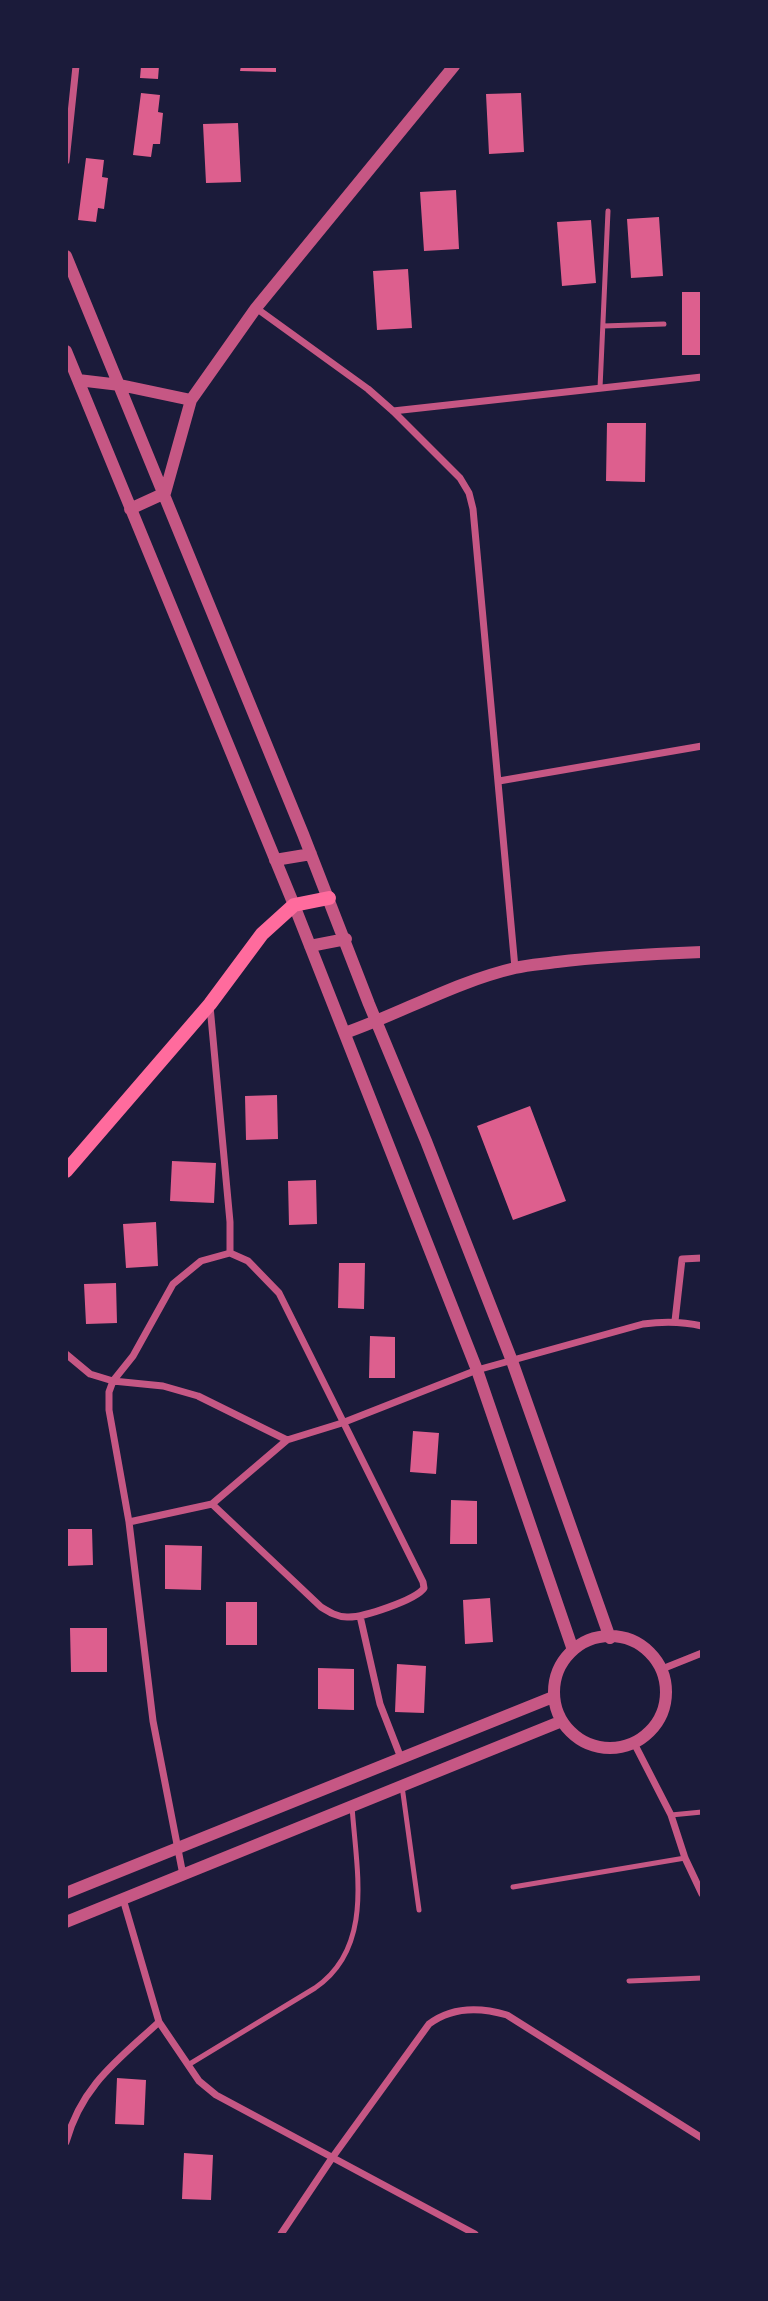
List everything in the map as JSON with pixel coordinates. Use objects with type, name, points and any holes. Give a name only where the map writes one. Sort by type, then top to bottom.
[{"type":"main road","points":[[66,1171],[210,1004],[262,934],[294,905],[329,898]]},
{"type":"street","points":[[66,161],[76,66]]},
{"type":"street","points":[[130,509],[164,493],[191,400],[256,308],[448,68]]},
{"type":"street","points":[[66,256],[346,939],[369,1004],[512,1361],[610,1638]]},
{"type":"street","points":[[256,308],[368,389],[460,478],[469,493],[473,509],[516,968]]},
{"type":"street","points":[[66,351],[294,905],[477,1370],[573,1650]]},
{"type":"street","points":[[393,411],[702,377]]},
{"type":"street","points":[[78,380],[120,385],[191,400]]},
{"type":"street","points":[[499,781],[702,746]]},
{"type":"street","points":[[275,860],[311,854]]},
{"type":"street","points":[[310,946],[346,939]]},
{"type":"street","points":[[345,1033],[464,984],[516,968],[601,957],[702,951]]},
{"type":"street","points":[[210,1004],[230,1222],[230,1253]]},
{"type":"street","points":[[183,1875],[153,1721],[129,1522],[109,1410],[109,1392],[113,1381],[133,1356],[173,1284],[201,1261],[230,1253],[248,1261],[279,1293],[424,1588],[416,1597],[360,1616],[334,1614],[321,1607],[212,1504]]},
{"type":"street","points":[[675,1321],[682,1259],[702,1258]]},
{"type":"street","points":[[129,1522],[212,1504],[287,1440],[342,1423],[477,1370],[643,1324],[675,1321],[702,1326]]},
{"type":"street","points":[[66,1354],[90,1374],[113,1381],[163,1386],[198,1396],[287,1440]]},
{"type":"street","points":[[360,1616],[380,1704],[401,1758]]},
{"type":"street","points":[[610,1638],[627,1638],[644,1647],[662,1669],[667,1696],[663,1713],[654,1728],[634,1743],[607,1748],[590,1744],[574,1735],[562,1721],[553,1697],[561,1665],[573,1650],[589,1640],[610,1638]]},
{"type":"street","points":[[662,1669],[702,1653]]},
{"type":"street","points":[[66,1893],[553,1697]]},
{"type":"street","points":[[66,1922],[562,1721]]},
{"type":"street","points":[[634,1743],[671,1815],[685,1858],[702,1894]]},
{"type":"street","points":[[123,1899],[159,2022],[199,2081],[216,2095],[475,2235]]},
{"type":"street","points":[[281,2235],[332,2158],[429,2024],[441,2015],[455,2010],[490,2010],[507,2015],[702,2138]]},
{"type":"street","points":[[66,2142],[77,2113],[98,2078],[159,2022]]},
{"type":"lane","points":[[600,388],[608,211]]},
{"type":"lane","points":[[603,326],[664,324]]},
{"type":"lane","points":[[402,1786],[419,1910]]},
{"type":"lane","points":[[188,2065],[315,1988],[331,1977],[341,1964],[348,1949],[359,1907],[352,1806]]},
{"type":"lane","points":[[671,1815],[702,1812]]},
{"type":"lane","points":[[513,1887],[685,1858]]},
{"type":"lane","points":[[629,1981],[702,1978]]},
{"type":"building","points":[[141,66],[159,66],[158,79],[140,78]]},
{"type":"building","points":[[241,66],[276,66],[276,72],[240,71]]},
{"type":"building","points":[[141,93],[160,95],[158,112],[163,113],[160,144],[153,144],[151,157],[133,155]]},
{"type":"building","points":[[521,93],[524,152],[489,154],[486,94]]},
{"type":"building","points":[[238,123],[241,182],[206,183],[203,124]]},
{"type":"building","points":[[86,158],[104,160],[102,177],[108,178],[104,209],[98,208],[96,222],[78,220]]},
{"type":"building","points":[[456,190],[459,249],[424,251],[420,192]]},
{"type":"building","points":[[659,217],[663,276],[631,278],[627,219]]},
{"type":"building","points":[[591,220],[596,283],[562,286],[557,222]]},
{"type":"building","points":[[408,269],[412,328],[377,330],[373,271]]},
{"type":"building","points":[[682,292],[702,292],[702,355],[682,355]]},
{"type":"building","points":[[607,423],[646,423],[645,482],[606,481]]},
{"type":"building","points":[[277,1095],[278,1139],[246,1140],[245,1096]]},
{"type":"building","points":[[530,1106],[566,1201],[513,1220],[477,1126]]},
{"type":"building","points":[[172,1161],[216,1163],[214,1203],[170,1201]]},
{"type":"building","points":[[316,1180],[317,1224],[289,1225],[288,1181]]},
{"type":"building","points":[[156,1222],[158,1266],[126,1268],[123,1224]]},
{"type":"building","points":[[339,1263],[365,1263],[364,1309],[338,1308]]},
{"type":"building","points":[[116,1283],[117,1323],[86,1324],[84,1284]]},
{"type":"building","points":[[370,1336],[395,1337],[395,1378],[369,1378]]},
{"type":"building","points":[[413,1431],[439,1433],[436,1474],[410,1472]]},
{"type":"building","points":[[451,1500],[477,1501],[477,1544],[450,1544]]},
{"type":"building","points":[[66,1529],[92,1529],[93,1565],[66,1566]]},
{"type":"building","points":[[165,1545],[202,1546],[201,1590],[165,1589]]},
{"type":"building","points":[[490,1598],[493,1642],[465,1644],[463,1600]]},
{"type":"building","points":[[226,1602],[257,1602],[257,1645],[226,1645]]},
{"type":"building","points":[[70,1628],[107,1628],[107,1672],[71,1672]]},
{"type":"building","points":[[397,1664],[426,1666],[424,1713],[395,1712]]},
{"type":"building","points":[[318,1668],[354,1669],[354,1710],[318,1709]]},
{"type":"building","points":[[117,2078],[146,2080],[144,2125],[115,2124]]},
{"type":"building","points":[[184,2153],[213,2155],[211,2200],[182,2199]]}]
